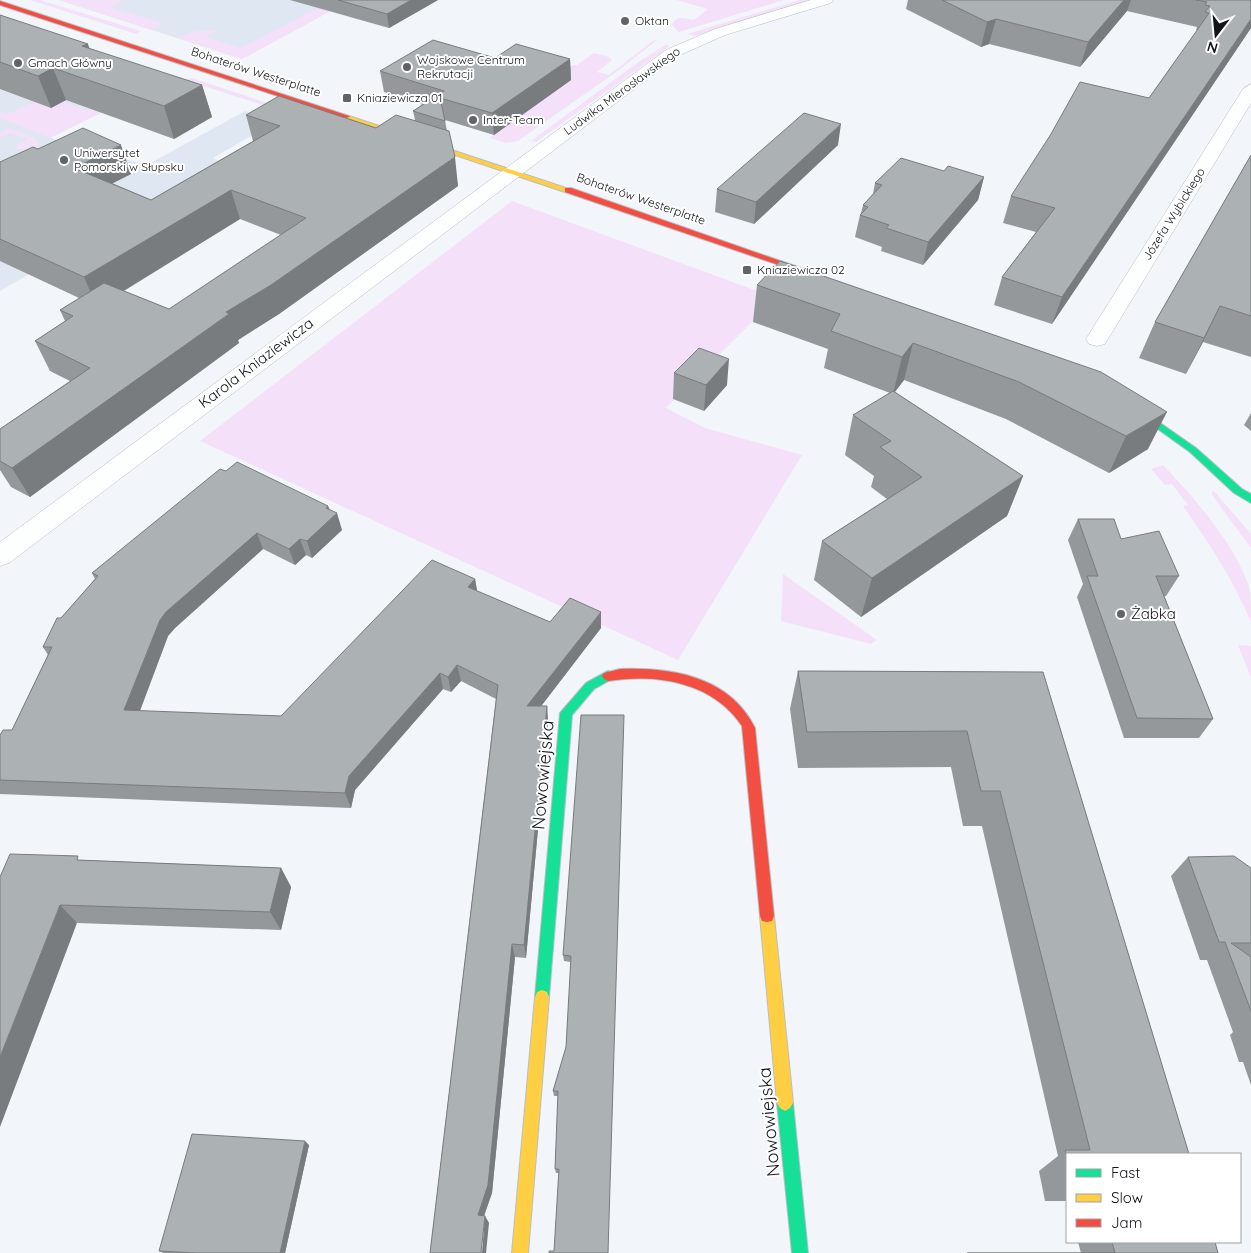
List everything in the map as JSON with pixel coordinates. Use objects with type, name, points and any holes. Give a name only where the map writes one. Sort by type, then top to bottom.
[{"type":"main road","name":"Bohaterów Westerplatte","points":[[0,3],[513,171],[829,279]]},
{"type":"main road","points":[[1124,401],[1193,450],[1238,491],[1251,499]]},
{"type":"main road","points":[[1238,491],[1251,511]]},
{"type":"main road","name":"Nowowiejska","points":[[520,1253],[566,713],[584,691],[608,675],[647,674],[682,680],[712,689],[739,710],[749,728],[800,1253]]},
{"type":"street","name":"Ludwika Mierosławskiego","points":[[513,171],[672,53],[720,32],[826,0]]},
{"type":"street","name":"Józefa Wybickiego","points":[[1097,339],[1251,89]]},
{"type":"street","name":"Karola Kniaziewicza","points":[[0,556],[513,171]]},
{"type":"shaded area","points":[[30,0],[40,0],[141,31],[136,34]]},
{"type":"shaded area","points":[[59,0],[351,0],[242,59]]},
{"type":"shaded area","points":[[59,0],[120,0],[122,1],[110,7],[163,23],[151,30]]},
{"type":"shaded area","points":[[333,0],[351,0],[242,59],[178,38],[196,31],[218,30],[206,37],[241,48]]},
{"type":"shaded area","points":[[676,0],[784,0],[679,32],[672,25],[678,18],[694,20],[708,9]]},
{"type":"shaded area","points":[[800,0],[810,0],[695,36],[687,34]]},
{"type":"shaded area","name":"Uniwersytet Pomorski w Słupsku","points":[[0,27],[163,82],[50,137],[56,140],[147,165],[245,111],[277,121],[213,158],[221,162],[0,291]]},
{"type":"shaded area","points":[[654,40],[657,40],[619,70],[518,141],[506,143],[490,138],[557,76],[573,65],[577,65],[594,53],[609,57],[612,60],[597,72],[609,75]]},
{"type":"shaded area","points":[[667,44],[669,47],[536,142],[531,141],[637,63]]},
{"type":"shaded area","points":[[192,78],[279,107],[278,110],[185,80]]},
{"type":"shaded area","points":[[122,93],[133,97],[50,138],[0,118],[0,112],[8,114],[46,96],[87,110]]},
{"type":"shaded area","points":[[9,128],[36,139],[39,145],[25,152],[14,147],[28,139],[11,133],[0,138],[0,133]]},
{"type":"shaded area","points":[[512,201],[776,298],[666,408],[705,428],[802,455],[678,660],[200,441]]},
{"type":"shaded area","points":[[1163,465],[1201,507],[1236,558],[1245,575],[1250,591],[1251,622],[1220,562],[1183,506],[1188,505],[1172,484],[1165,485],[1151,469]]},
{"type":"shaded area","points":[[1214,491],[1251,534],[1251,548],[1212,495]]},
{"type":"shaded area","points":[[783,574],[877,640],[871,644],[781,621]]},
{"type":"shaded area","points":[[1238,645],[1251,646],[1251,678]]},
{"type":"building","points":[[338,0],[411,0],[387,14]]},
{"type":"building","points":[[942,0],[1124,0],[1088,42],[996,19],[987,22]]},
{"type":"building","points":[[1196,0],[1251,0],[1251,19],[1062,297],[1002,277],[1055,208],[1011,196],[1051,134],[1080,82],[1149,98],[1209,13],[1205,12],[1210,6],[1205,5],[1207,2]]},
{"type":"building","points":[[0,15],[88,44],[82,46],[202,85],[164,106],[53,68],[38,76],[0,62]]},
{"type":"building","points":[[433,40],[495,58],[516,44],[570,59],[492,113],[440,98],[445,121],[413,111],[444,91],[380,71]]},
{"type":"building","points":[[279,96],[376,128],[396,115],[449,131],[455,157],[271,285],[226,312],[229,314],[12,468],[0,461],[0,429],[90,368],[35,341],[73,316],[60,310],[104,283],[169,309],[306,218],[231,190],[84,277],[0,239],[0,162],[33,147],[38,149],[83,128],[121,145],[74,168],[151,200],[280,126],[246,115]]},
{"type":"building","points":[[804,113],[841,124],[756,202],[717,189]]},
{"type":"building","points":[[1251,155],[1251,316],[1220,306],[1204,338],[1155,322]]},
{"type":"building","points":[[901,158],[944,171],[948,166],[984,177],[928,242],[886,228],[889,225],[860,215],[868,207],[863,205],[882,185],[875,183]]},
{"type":"building","points":[[780,261],[1101,372],[1167,412],[1126,436],[1019,382],[913,343],[902,357],[831,331],[840,314],[757,285]]},
{"type":"building","points":[[699,348],[729,359],[706,385],[674,373]]},
{"type":"building","points":[[893,391],[1023,476],[872,578],[822,541],[922,477],[880,447],[891,441],[853,415]]},
{"type":"building","points":[[237,462],[328,506],[326,508],[337,513],[307,541],[300,539],[289,549],[257,533],[166,612],[160,620],[124,710],[281,716],[432,560],[475,579],[468,587],[550,622],[570,598],[601,612],[527,706],[547,706],[524,945],[512,944],[488,1185],[478,1215],[485,1216],[481,1252],[483,1253],[430,1253],[498,685],[457,665],[448,677],[440,673],[349,776],[345,793],[0,780],[0,735],[3,730],[12,730],[52,647],[43,647],[57,618],[61,618],[98,576],[92,573],[220,469],[226,471]]},
{"type":"building","points":[[1078,519],[1114,519],[1121,539],[1159,531],[1179,576],[1156,576],[1213,719],[1137,718],[1087,576],[1098,576]]},
{"type":"building","points":[[798,671],[1043,672],[1189,1153],[1066,1154],[1065,1150],[1090,1150],[1000,791],[981,791],[967,731],[807,732]]},
{"type":"building","points":[[581,715],[624,715],[608,1253],[549,1253],[549,1251],[554,1251],[559,1169],[555,1169],[558,1091],[553,1091],[566,1047],[571,956],[563,955]]},
{"type":"building","points":[[10,854],[78,856],[77,860],[281,868],[270,912],[60,905],[0,1057],[0,877]]},
{"type":"building","points":[[1234,856],[1251,868],[1251,943],[1231,943],[1251,957],[1251,1011],[1225,942],[1219,942],[1188,857]]},
{"type":"building","points":[[192,1134],[305,1141],[280,1253],[159,1251]]},
{"type":"building","points":[[1112,1243],[1215,1243],[1218,1253],[1115,1253]]},
{"type":"traffic: fast","points":[[1130,405],[1193,450],[1238,491],[1251,499]]},
{"type":"traffic: fast","points":[[542,997],[566,713],[590,686],[608,676]]},
{"type":"traffic: fast","points":[[785,1103],[800,1253]]},
{"type":"traffic: slow","points":[[347,117],[568,190]]},
{"type":"traffic: slow","points":[[767,916],[785,1103]]},
{"type":"traffic: slow","points":[[520,1253],[542,997]]},
{"type":"traffic: jam","points":[[0,3],[347,117]]},
{"type":"traffic: jam","points":[[568,190],[814,274]]},
{"type":"traffic: jam","points":[[608,676],[634,673],[649,674],[694,682],[718,693],[732,704],[743,718],[749,728],[767,916]]},
{"type":"place","name":"Oktan","points":[[625,21]]},
{"type":"place","name":"Gmach Główny","points":[[18,63]]},
{"type":"place","name":"Wojskowe Centrum Rekrutacji","points":[[407,67]]},
{"type":"place","name":"Kniaziewicza 01","points":[[347,98]]},
{"type":"place","name":"Inter-Team","points":[[473,120]]},
{"type":"place","name":"Uniwersytet Pomorski w Słupsku","points":[[64,160]]},
{"type":"place","name":"Kniaziewicza 02","points":[[747,270]]},
{"type":"place","name":"Żabka","points":[[1121,614]]}]
